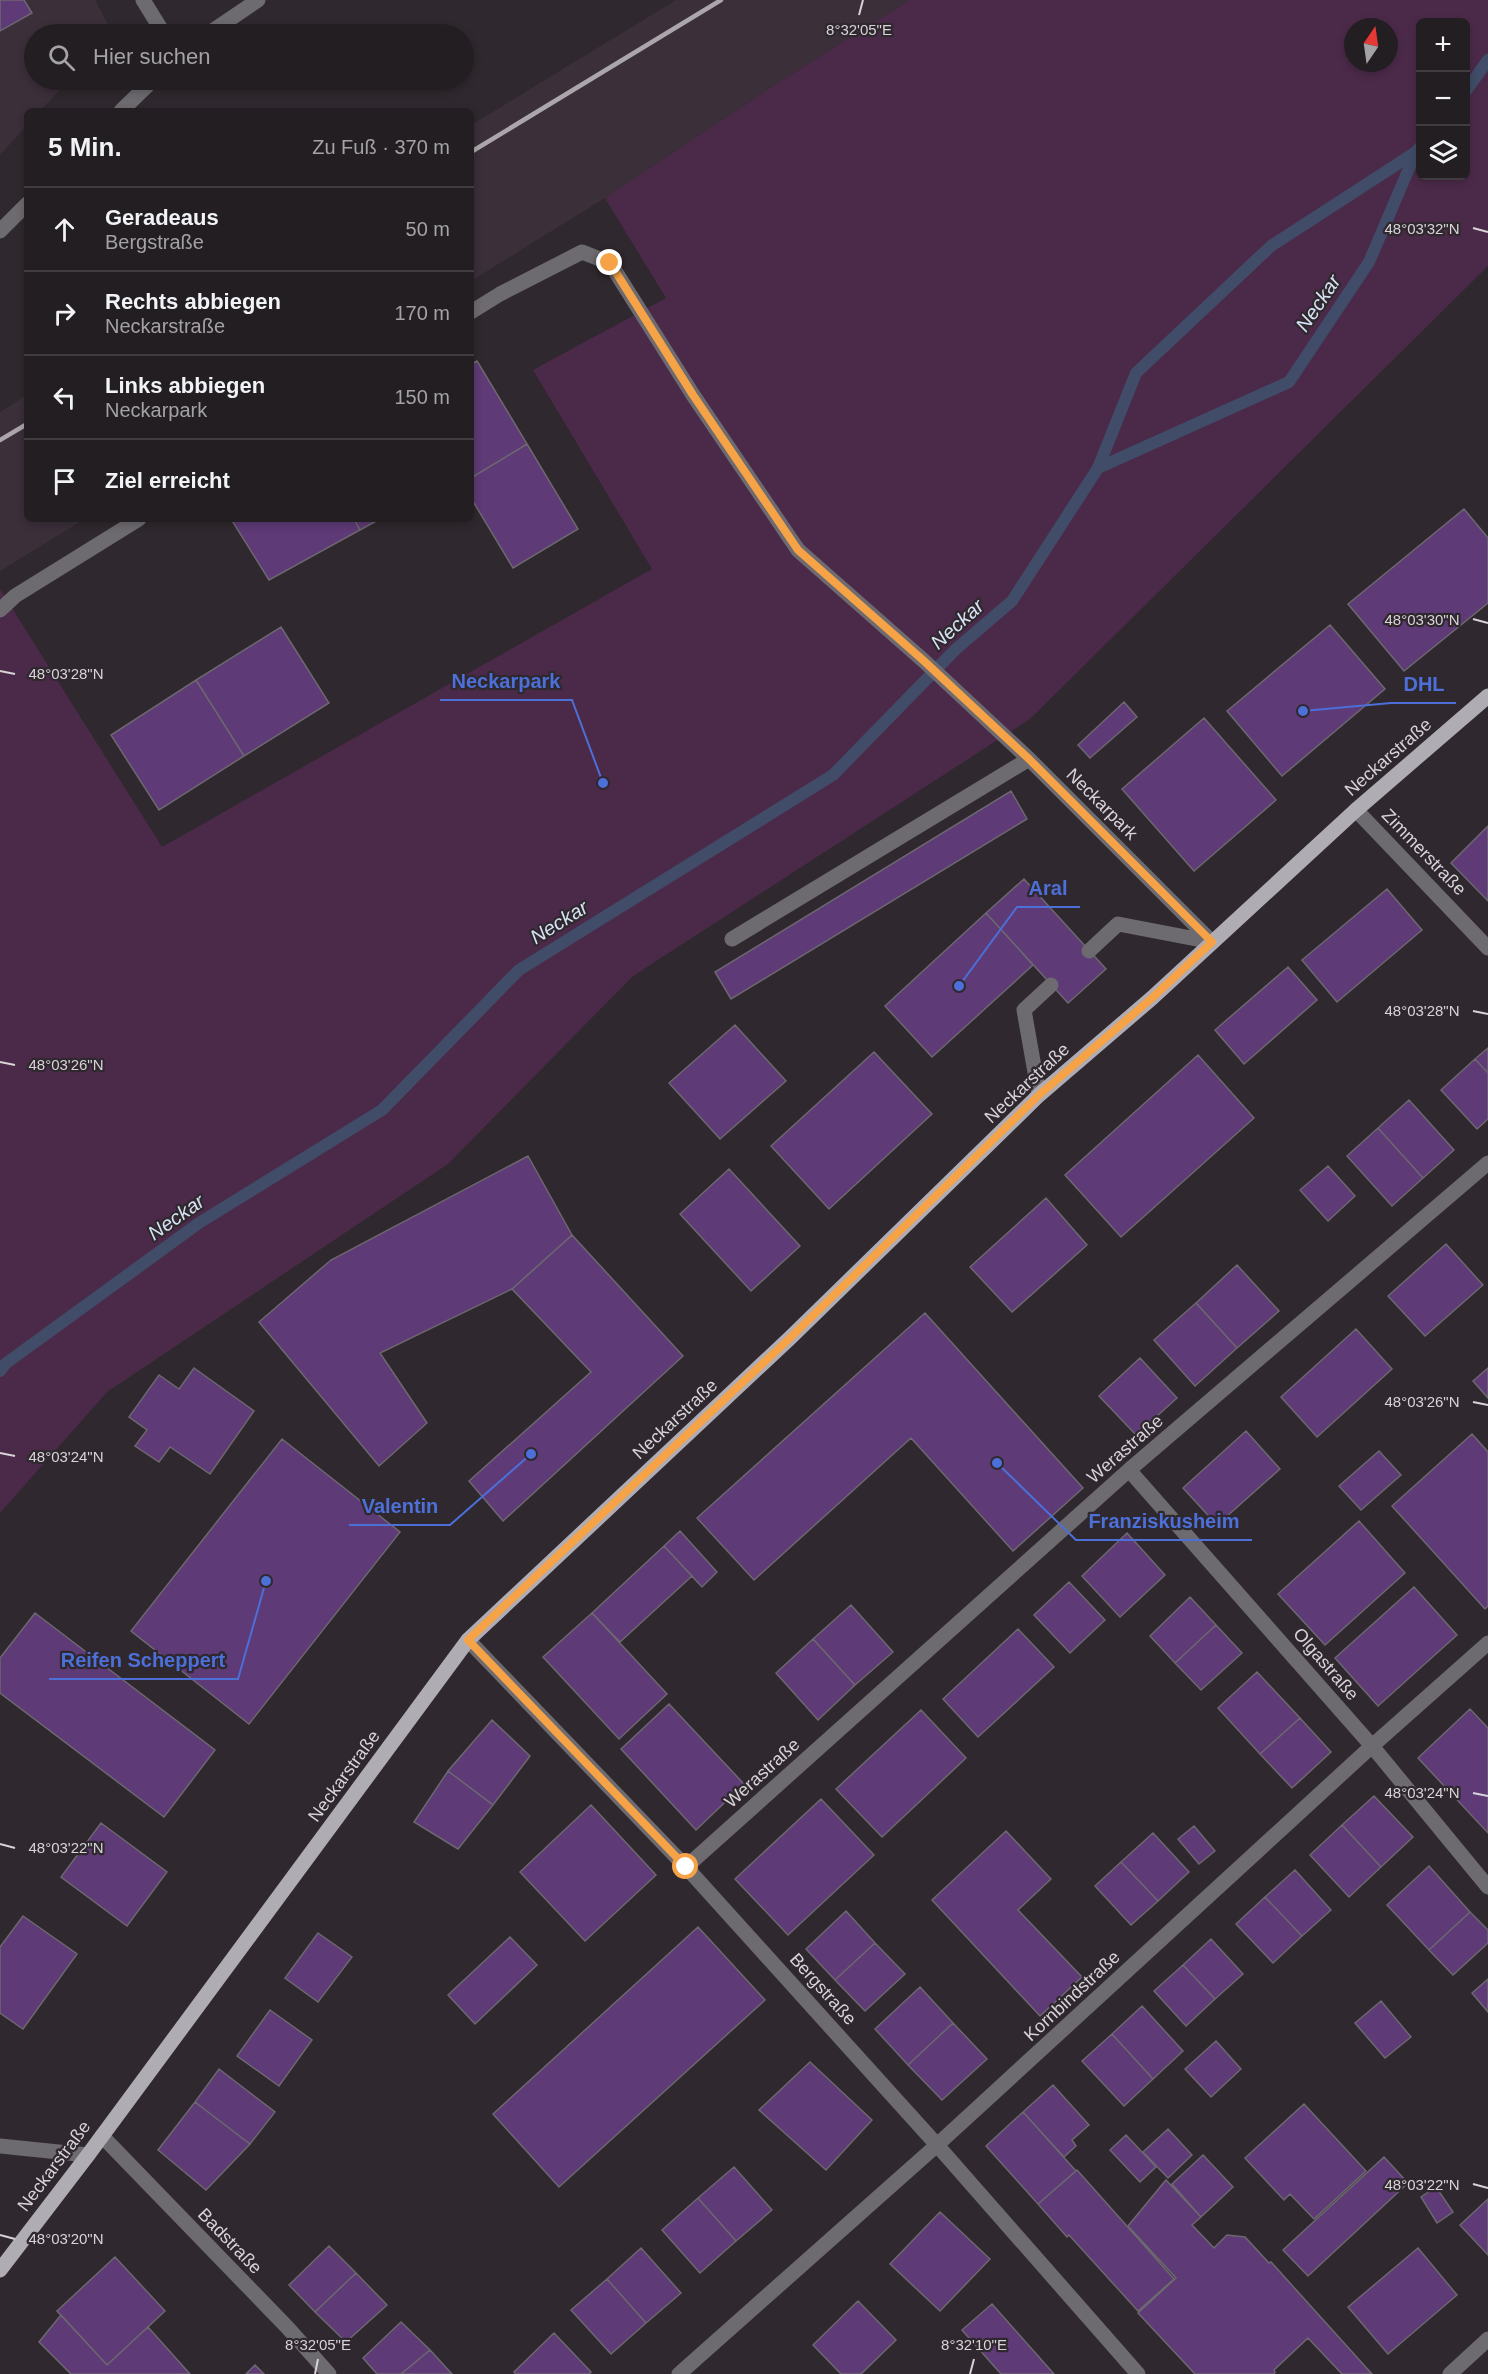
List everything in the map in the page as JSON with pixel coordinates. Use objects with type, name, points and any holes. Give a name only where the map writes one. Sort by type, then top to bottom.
[{"type":"main road","name":"Neckarstraße","points":[[0,2270],[88,2155],[468,1640],[791,1337],[1039,1095],[1152,998],[1356,810],[1488,696]]},
{"type":"street","points":[[143,0],[158,24]]},
{"type":"street","points":[[223,24],[258,0]]},
{"type":"street","points":[[124,108],[143,90]]},
{"type":"street","points":[[0,231],[24,207]]},
{"type":"street","name":"Neckarpark","points":[[474,310],[500,294],[582,252],[610,263],[693,395],[798,550],[924,661],[1029,759],[1212,942]]},
{"type":"street","points":[[0,610],[15,596],[134,522]]},
{"type":"street","points":[[732,939],[1029,759]]},
{"type":"street","name":"Zimmerstraße","points":[[1356,810],[1488,948]]},
{"type":"street","points":[[1089,951],[1118,924],[1212,942]]},
{"type":"street","points":[[1039,1095],[1024,1010],[1052,985]]},
{"type":"street","name":"Werastraße","points":[[686,1867],[1129,1470],[1488,1163]]},
{"type":"street","name":"Olgastraße","points":[[1129,1470],[1372,1746],[1488,1887]]},
{"type":"street","name":"Bergstraße","points":[[468,1640],[686,1867],[938,2145],[1138,2374]]},
{"type":"street","name":"Kornbindstraße","points":[[680,2374],[938,2145],[1372,1746],[1488,1643]]},
{"type":"street","name":"Badstraße","points":[[102,2136],[287,2327],[329,2374]]},
{"type":"street","points":[[0,2146],[88,2155]]},
{"type":"street","points":[[1450,2374],[1488,2339]]},
{"type":"shaded area","points":[[0,0],[95,0],[108,24],[24,24],[24,90],[60,90],[43,108],[24,108],[24,128],[0,155]]},
{"type":"shaded area","points":[[676,0],[910,0],[784,79],[605,198],[474,279],[474,123]]},
{"type":"shaded area","points":[[910,0],[1488,0],[1488,266],[1030,719],[633,976],[448,1164],[107,1392],[0,1513],[0,589],[162,847],[652,569],[533,370],[666,298],[605,198],[784,79]]},
{"type":"shaded area","points":[[24,397],[24,522],[80,522],[0,571],[0,412]]},
{"type":"building","points":[[0,0],[24,0],[32,13],[0,31]]},
{"type":"building","points":[[477,361],[527,444],[474,476],[474,362]]},
{"type":"building","points":[[527,444],[578,529],[513,568],[474,503],[474,476]]},
{"type":"building","points":[[1464,509],[1488,538],[1488,603],[1404,671],[1348,604]]},
{"type":"building","points":[[233,522],[356,522],[360,530],[269,580]]},
{"type":"building","points":[[356,522],[375,522],[360,530]]},
{"type":"building","points":[[1330,625],[1385,689],[1282,776],[1227,711]]},
{"type":"building","points":[[281,627],[329,703],[244,756],[196,680]]},
{"type":"building","points":[[196,680],[244,756],[159,810],[111,735]]},
{"type":"building","points":[[1124,702],[1137,717],[1090,758],[1078,745]]},
{"type":"building","points":[[1204,718],[1276,800],[1194,871],[1122,789]]},
{"type":"building","points":[[1011,791],[1027,819],[731,999],[715,972]]},
{"type":"building","points":[[1488,826],[1488,901],[1451,863]]},
{"type":"building","points":[[1024,879],[1106,969],[1068,1003],[986,913]]},
{"type":"building","points":[[1387,889],[1422,930],[1337,1002],[1302,960]]},
{"type":"building","points":[[986,913],[1033,965],[932,1057],[885,1006]]},
{"type":"building","points":[[1288,967],[1317,1000],[1244,1064],[1215,1030]]},
{"type":"building","points":[[735,1025],[786,1081],[720,1139],[669,1083]]},
{"type":"building","points":[[1488,1048],[1488,1073],[1475,1059]]},
{"type":"building","points":[[874,1052],[932,1114],[829,1209],[771,1146]]},
{"type":"building","points":[[1198,1055],[1254,1118],[1121,1237],[1065,1175]]},
{"type":"building","points":[[1475,1059],[1488,1073],[1488,1119],[1477,1129],[1441,1090]]},
{"type":"building","points":[[1409,1100],[1454,1150],[1423,1178],[1378,1128]]},
{"type":"building","points":[[1378,1128],[1423,1178],[1392,1206],[1347,1156]]},
{"type":"building","points":[[528,1156],[572,1235],[512,1289],[380,1353],[427,1423],[379,1466],[259,1322],[331,1260]]},
{"type":"building","points":[[1328,1166],[1355,1196],[1328,1221],[1300,1190]]},
{"type":"building","points":[[729,1169],[800,1246],[751,1291],[680,1214]]},
{"type":"building","points":[[1046,1198],[1087,1245],[1012,1312],[970,1267]]},
{"type":"building","points":[[572,1235],[683,1356],[503,1521],[469,1481],[591,1372],[512,1289]]},
{"type":"building","points":[[1446,1244],[1483,1285],[1425,1336],[1388,1296]]},
{"type":"building","points":[[1237,1265],[1279,1311],[1237,1348],[1196,1303]]},
{"type":"building","points":[[1196,1303],[1237,1348],[1195,1386],[1154,1340]]},
{"type":"building","points":[[925,1313],[1083,1488],[1013,1551],[911,1438],[754,1580],[697,1518]]},
{"type":"building","points":[[1356,1329],[1392,1369],[1317,1437],[1281,1397]]},
{"type":"building","points":[[1140,1358],[1177,1398],[1136,1435],[1099,1396]]},
{"type":"building","points":[[194,1368],[254,1411],[210,1474],[170,1447],[159,1462],[135,1446],[147,1430],[129,1417],[159,1375],[179,1389]]},
{"type":"building","points":[[1488,1368],[1488,1398],[1473,1381]]},
{"type":"building","points":[[1246,1431],[1280,1469],[1217,1525],[1183,1488]]},
{"type":"building","points":[[1472,1434],[1488,1452],[1488,1606],[1485,1609],[1392,1506]]},
{"type":"building","points":[[282,1439],[400,1532],[249,1724],[131,1631]]},
{"type":"building","points":[[1379,1451],[1401,1475],[1361,1510],[1339,1486]]},
{"type":"building","points":[[1359,1521],[1405,1573],[1325,1645],[1278,1594]]},
{"type":"building","points":[[680,1531],[717,1572],[702,1587],[664,1546]]},
{"type":"building","points":[[1127,1533],[1165,1575],[1120,1617],[1082,1576]]},
{"type":"building","points":[[664,1546],[692,1576],[620,1642],[592,1613]]},
{"type":"building","points":[[1069,1582],[1105,1620],[1070,1653],[1034,1615]]},
{"type":"building","points":[[1414,1587],[1457,1635],[1378,1706],[1335,1658]]},
{"type":"building","points":[[1190,1597],[1216,1625],[1175,1663],[1150,1636]]},
{"type":"building","points":[[851,1605],[893,1652],[855,1685],[813,1639]]},
{"type":"building","points":[[35,1613],[215,1750],[164,1817],[0,1693],[0,1658]]},
{"type":"building","points":[[592,1613],[667,1694],[619,1739],[543,1657]]},
{"type":"building","points":[[1216,1625],[1242,1653],[1201,1690],[1175,1663]]},
{"type":"building","points":[[1018,1629],[1054,1667],[978,1737],[943,1699]]},
{"type":"building","points":[[813,1639],[855,1685],[818,1720],[776,1673]]},
{"type":"building","points":[[1257,1672],[1300,1718],[1260,1754],[1218,1708]]},
{"type":"building","points":[[669,1704],[744,1784],[696,1830],[621,1749]]},
{"type":"building","points":[[1470,1709],[1488,1728],[1488,1833],[1418,1758]]},
{"type":"building","points":[[921,1710],[966,1758],[882,1837],[836,1789]]},
{"type":"building","points":[[1300,1718],[1331,1752],[1292,1788],[1260,1754]]},
{"type":"building","points":[[492,1720],[530,1756],[493,1805],[448,1771]]},
{"type":"building","points":[[448,1771],[493,1805],[458,1849],[414,1822]]},
{"type":"building","points":[[1374,1796],[1413,1837],[1381,1867],[1342,1825]]},
{"type":"building","points":[[821,1799],[874,1855],[788,1935],[735,1879]]},
{"type":"building","points":[[591,1805],[656,1875],[585,1941],[520,1872]]},
{"type":"building","points":[[101,1823],[167,1872],[127,1926],[61,1877]]},
{"type":"building","points":[[1342,1825],[1381,1867],[1349,1897],[1310,1855]]},
{"type":"building","points":[[1194,1826],[1215,1851],[1199,1864],[1178,1839]]},
{"type":"building","points":[[1006,1831],[1051,1879],[1018,1910],[1082,1977],[1040,2016],[932,1900]]},
{"type":"building","points":[[1153,1833],[1189,1872],[1158,1901],[1121,1862]]},
{"type":"building","points":[[1121,1862],[1158,1901],[1131,1925],[1095,1886]]},
{"type":"building","points":[[1429,1866],[1470,1912],[1429,1950],[1387,1905]]},
{"type":"building","points":[[1295,1870],[1331,1910],[1302,1936],[1265,1897]]},
{"type":"building","points":[[1265,1897],[1302,1936],[1273,1963],[1236,1924]]},
{"type":"building","points":[[846,1911],[875,1943],[835,1980],[806,1949]]},
{"type":"building","points":[[1470,1912],[1488,1930],[1488,1943],[1453,1975],[1429,1950]]},
{"type":"building","points":[[23,1916],[77,1954],[23,2029],[0,2013],[0,1947]]},
{"type":"building","points":[[698,1927],[765,2000],[559,2187],[493,2114]]},
{"type":"building","points":[[318,1933],[352,1957],[318,2002],[285,1978]]},
{"type":"building","points":[[510,1937],[537,1965],[475,2024],[448,1995]]},
{"type":"building","points":[[1211,1939],[1243,1974],[1215,1999],[1183,1965]]},
{"type":"building","points":[[875,1943],[905,1974],[865,2011],[835,1980]]},
{"type":"building","points":[[1183,1965],[1215,1999],[1186,2026],[1154,1991]]},
{"type":"building","points":[[1488,1979],[1488,2012],[1472,1993]]},
{"type":"building","points":[[920,1987],[953,2023],[908,2065],[875,2029]]},
{"type":"building","points":[[1381,2001],[1411,2037],[1385,2058],[1355,2023]]},
{"type":"building","points":[[1142,2006],[1183,2051],[1153,2079],[1112,2034]]},
{"type":"building","points":[[270,2010],[312,2040],[279,2086],[237,2056]]},
{"type":"building","points":[[953,2023],[987,2059],[942,2100],[908,2065]]},
{"type":"building","points":[[1112,2034],[1153,2079],[1124,2106],[1082,2061]]},
{"type":"building","points":[[1216,2041],[1241,2069],[1211,2097],[1185,2069]]},
{"type":"building","points":[[810,2062],[872,2120],[826,2170],[759,2110]]},
{"type":"building","points":[[219,2069],[275,2112],[250,2144],[195,2102]]},
{"type":"building","points":[[1053,2085],[1089,2125],[1072,2140],[1076,2146],[1064,2157],[1023,2112]]},
{"type":"building","points":[[195,2102],[250,2144],[206,2190],[158,2150]]},
{"type":"building","points":[[1304,2104],[1366,2171],[1314,2219],[1290,2194],[1284,2200],[1245,2158]]},
{"type":"building","points":[[1023,2112],[1076,2171],[1038,2204],[986,2146]]},
{"type":"building","points":[[1168,2129],[1192,2155],[1168,2178],[1143,2152]]},
{"type":"building","points":[[1126,2135],[1156,2167],[1140,2182],[1110,2150]]},
{"type":"building","points":[[1203,2155],[1233,2187],[1201,2217],[1172,2184]]},
{"type":"building","points":[[1384,2157],[1408,2183],[1308,2276],[1283,2250]]},
{"type":"building","points":[[734,2167],[772,2210],[736,2241],[698,2198]]},
{"type":"building","points":[[1077,2170],[1174,2279],[1138,2311],[1038,2204]]},
{"type":"building","points":[[1166,2180],[1201,2217],[1192,2225],[1214,2248],[1227,2235],[1245,2237],[1269,2263],[1271,2262],[1372,2374],[1342,2374],[1308,2338],[1274,2370],[1274,2374],[1195,2374],[1138,2313],[1176,2278],[1128,2226]]},
{"type":"building","points":[[1436,2187],[1453,2212],[1437,2223],[1421,2197]]},
{"type":"building","points":[[698,2198],[736,2241],[700,2273],[662,2230]]},
{"type":"building","points":[[1488,2199],[1488,2255],[1460,2225]]},
{"type":"building","points":[[940,2212],[990,2259],[940,2311],[890,2264]]},
{"type":"building","points":[[329,2246],[356,2273],[315,2312],[289,2285]]},
{"type":"building","points":[[641,2248],[681,2293],[646,2323],[607,2279]]},
{"type":"building","points":[[1418,2248],[1457,2295],[1388,2354],[1348,2307]]},
{"type":"building","points":[[115,2257],[165,2311],[107,2365],[57,2311]]},
{"type":"building","points":[[356,2273],[387,2305],[346,2342],[315,2312]]},
{"type":"building","points":[[607,2279],[646,2323],[611,2354],[571,2310]]},
{"type":"building","points":[[858,2301],[896,2340],[861,2374],[841,2374],[813,2345]]},
{"type":"building","points":[[992,2304],[1054,2374],[1001,2374],[962,2330]]},
{"type":"building","points":[[61,2315],[107,2365],[148,2327],[190,2374],[71,2374],[39,2342]]},
{"type":"building","points":[[401,2322],[430,2350],[401,2374],[377,2374],[363,2358]]},
{"type":"building","points":[[554,2333],[591,2372],[589,2374],[516,2374],[514,2372]]},
{"type":"building","points":[[430,2350],[452,2374],[401,2374]]},
{"type":"building","points":[[255,2365],[264,2374],[246,2374]]},
{"type":"waterway","name":"Neckar","points":[[1470,85],[1488,60]]},
{"type":"waterway","name":"Neckar","points":[[1098,468],[1136,373],[1271,246],[1416,152]]},
{"type":"waterway","name":"Neckar","points":[[0,1371],[5,1364],[199,1223],[382,1110],[519,970],[833,775],[956,649],[1012,601],[1098,468],[1289,382],[1369,262],[1416,152]]},
{"type":"railway","points":[[474,150],[721,0]]},
{"type":"railway","points":[[0,440],[24,426]]},
{"type":"place","name":"DHL","points":[[1303,711]]},
{"type":"place","name":"Neckarpark","points":[[603,783]]},
{"type":"place","name":"Aral","points":[[959,986]]},
{"type":"place","name":"Valentin","points":[[531,1454]]},
{"type":"place","name":"Franziskusheim","points":[[997,1463]]},
{"type":"place","name":"Reifen Scheppert","points":[[266,1581]]},
{"type":"route","points":[[610,263],[693,395],[798,550],[924,661],[1029,759],[1212,942],[1152,998],[1039,1095],[791,1337],[468,1640],[686,1867]]}]
